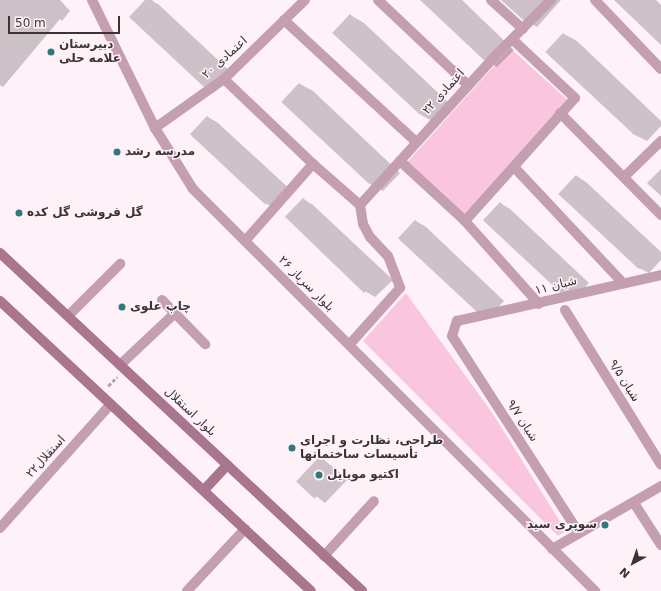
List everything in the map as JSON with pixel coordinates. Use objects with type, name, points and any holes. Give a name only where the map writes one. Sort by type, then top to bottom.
[{"type":"main road","name":"بلوار استقلال","points":[[0,253],[362,591]]},
{"type":"main road","points":[[0,300],[311,591]]},
{"type":"main road","points":[[204,490],[227,465]]},
{"type":"street","name":"۲۶ بلوار سرباز","points":[[92,0],[155,128],[193,189],[595,591]]},
{"type":"street","name":"۲۰ اعتمادی","points":[[155,128],[224,79],[305,0]]},
{"type":"street","points":[[378,0],[468,85]]},
{"type":"street","points":[[491,0],[523,29]]},
{"type":"street","name":"۲۲ اعتمادی","points":[[360,205],[468,85],[551,0]]},
{"type":"street","points":[[594,0],[661,69]]},
{"type":"street","points":[[284,20],[416,142]]},
{"type":"street","points":[[465,221],[575,98],[513,40]]},
{"type":"street","points":[[224,79],[313,164],[360,205],[363,224],[370,237],[388,256],[400,288],[349,346]]},
{"type":"street","points":[[560,113],[661,215]]},
{"type":"street","points":[[624,178],[661,141]]},
{"type":"street","points":[[400,161],[465,221],[539,304]]},
{"type":"street","points":[[245,241],[313,164]]},
{"type":"street","points":[[514,167],[623,283]]},
{"type":"street","points":[[68,316],[120,264]]},
{"type":"street","name":"۱۱ شبان","points":[[457,321],[539,304],[661,275]]},
{"type":"street","points":[[162,300],[206,344]]},
{"type":"street","name":"۹/۵ شبان","points":[[565,310],[661,465]]},
{"type":"street","points":[[122,367],[174,313]]},
{"type":"street","name":"۹/۷ شبان","points":[[457,321],[452,336],[579,533]]},
{"type":"street","name":"استقلال۲۲","points":[[0,528],[112,404]]},
{"type":"street","points":[[552,549],[634,503],[661,486]]},
{"type":"street","points":[[324,556],[374,501]]},
{"type":"street","points":[[634,503],[661,545]]},
{"type":"street","points":[[187,591],[245,529]]},
{"type":"path","points":[[100,394],[122,367]]},
{"type":"shaded area","points":[[510,48],[568,100],[465,215],[407,162]]},
{"type":"shaded area","points":[[406,293],[493,414],[566,531],[558,536],[363,341]]},
{"type":"building","points":[[0,0],[55,0],[57,3],[0,65]]},
{"type":"building","points":[[145,0],[152,0],[223,67],[204,87],[129,17]]},
{"type":"building","points":[[420,0],[458,0],[502,42],[484,60]]},
{"type":"building","points":[[501,0],[541,0],[523,20]]},
{"type":"building","points":[[614,0],[652,0],[661,9],[661,45]]},
{"type":"building","points":[[350,14],[438,96],[420,115],[332,33]]},
{"type":"building","points":[[563,33],[651,115],[633,134],[545,52]]},
{"type":"building","points":[[299,83],[387,165],[369,184],[281,102]]},
{"type":"building","points":[[207,116],[282,186],[265,205],[190,134]]},
{"type":"building","points":[[661,169],[661,196],[647,183]]},
{"type":"building","points":[[576,175],[656,250],[639,269],[558,194]]},
{"type":"building","points":[[303,198],[382,274],[364,293],[285,217]]},
{"type":"building","points":[[500,202],[580,277],[563,295],[483,220]]},
{"type":"building","points":[[415,220],[495,295],[478,313],[398,238]]},
{"type":"building","name":"اکتیو موبایل","points":[[320,456],[338,473],[314,499],[296,482]]},
{"type":"place","name":"دبیرستان علامه حلی","points":[[51,52]]},
{"type":"place","name":"مدرسه رشد","points":[[117,152]]},
{"type":"place","name":"گل فروشی گل کده","points":[[19,213]]},
{"type":"place","name":"چاپ علوی","points":[[122,307]]},
{"type":"place","name":"طراحی، نظارت و اجرای تأسیسات ساختمانها","points":[[292,448]]},
{"type":"place","name":"اکتیو موبایل","points":[[319,475]]},
{"type":"place","name":"سوپری سید","points":[[605,525]]}]
